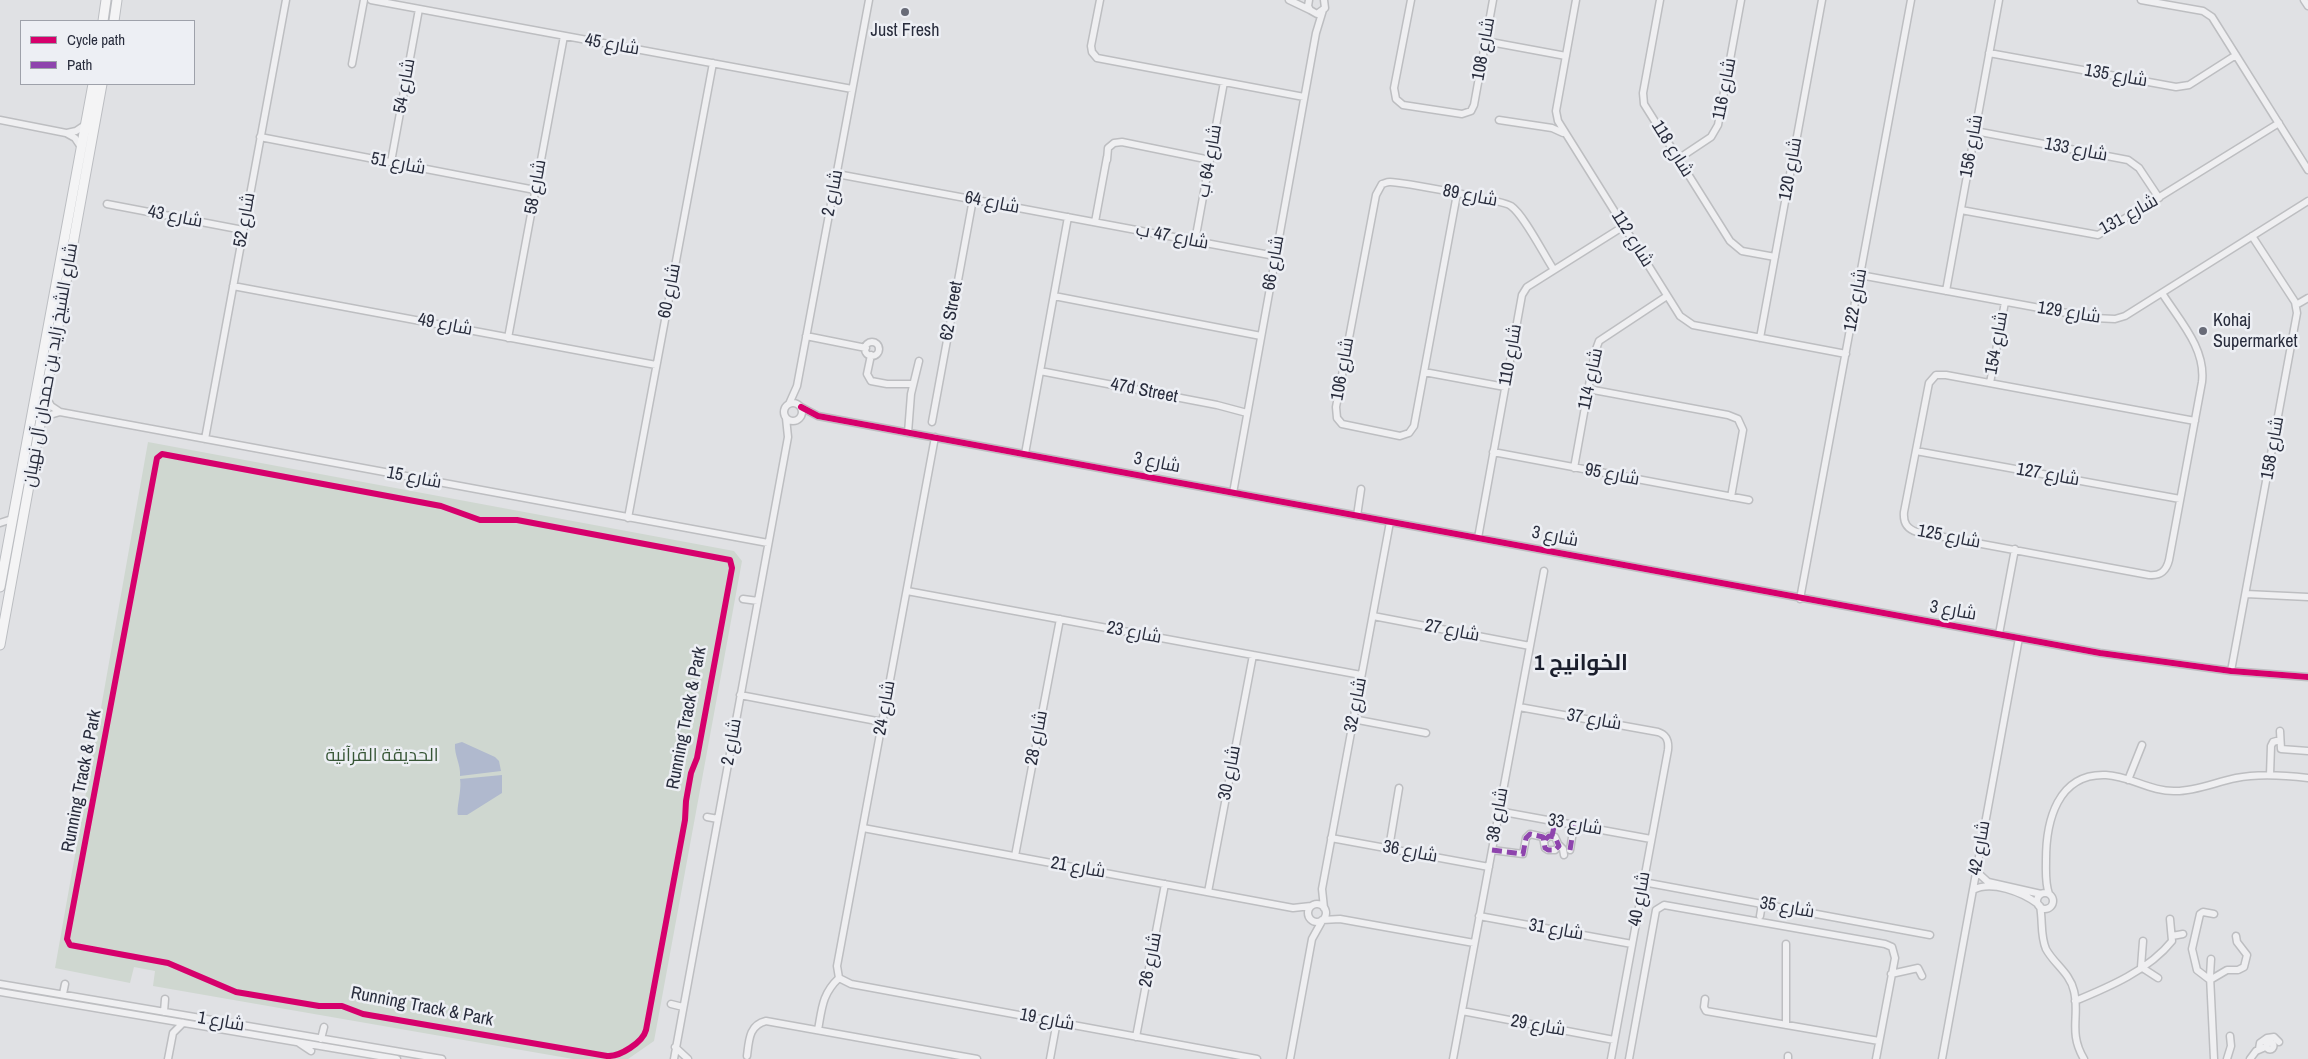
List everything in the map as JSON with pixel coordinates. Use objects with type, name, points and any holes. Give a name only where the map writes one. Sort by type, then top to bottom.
[{"type":"main road","points":[[114,20],[117,0]]},
{"type":"main road","points":[[103,20],[106,4]]},
{"type":"main road","points":[[106,4],[111,12],[110,20]]},
{"type":"main road","name":"شارع الشيخ زايد بن حمدان آل نهيان","points":[[0,587],[93,85]]},
{"type":"main road","name":"شارع الشيخ زايد بن حمدان آل نهيان","points":[[0,645],[102,85]]},
{"type":"street","name":"شارع 52","points":[[205,439],[286,0]]},
{"type":"street","points":[[352,64],[364,0]]},
{"type":"street","name":"شارع 45","points":[[371,0],[852,88]]},
{"type":"street","name":"شارع 2","points":[[789,404],[797,386],[869,0]]},
{"type":"street","points":[[1100,0],[1091,49],[1094,55],[1224,82],[1304,96]]},
{"type":"street","points":[[1289,0],[1317,14],[1324,10]]},
{"type":"street","name":"شارع 66","points":[[1309,0],[1308,6],[1316,34]]},
{"type":"street","name":"شارع 66","points":[[1233,493],[1304,96],[1316,34],[1324,10],[1324,0]]},
{"type":"street","name":"شارع 108","points":[[1411,0],[1394,96],[1401,104],[1462,114],[1468,112],[1474,105],[1493,0]]},
{"type":"street","points":[[1545,127],[1552,122],[1556,114],[1576,0]]},
{"type":"street","name":"شارع 118","points":[[1660,0],[1643,99],[1733,245],[1742,251],[1775,258]]},
{"type":"street","name":"شارع 116","points":[[1678,158],[1711,137],[1718,125],[1741,0]]},
{"type":"street","name":"شارع 120","points":[[1760,338],[1822,0]]},
{"type":"street","name":"شارع 122","points":[[1800,599],[1911,0]]},
{"type":"street","name":"شارع 156","points":[[1946,291],[1999,0]]},
{"type":"street","points":[[2141,0],[2208,14],[2308,170]]},
{"type":"street","name":"شارع 54","points":[[391,162],[419,9]]},
{"type":"street","name":"شارع 58","points":[[508,338],[564,36]]},
{"type":"street","points":[[1485,41],[1566,56]]},
{"type":"street","name":"شارع 135","points":[[1989,53],[2176,87],[2189,85],[2236,55]]},
{"type":"street","name":"شارع 60","points":[[628,518],[713,63]]},
{"type":"street","name":"شارع 64 ب","points":[[1196,241],[1224,82]]},
{"type":"street","name":"شارع 112","points":[[1556,114],[1565,134],[1667,296],[1680,316],[1688,323],[1846,354]]},
{"type":"street","points":[[0,120],[66,133],[75,138],[81,147]]},
{"type":"street","points":[[1499,120],[1545,127],[1565,134]]},
{"type":"street","name":"شارع 131","points":[[1960,210],[2098,235],[2278,123]]},
{"type":"street","points":[[66,133],[76,131],[85,125]]},
{"type":"street","name":"شارع 133","points":[[1975,132],[2128,160],[2139,168],[2159,198]]},
{"type":"street","name":"شارع 51","points":[[260,137],[535,190]]},
{"type":"street","points":[[1095,222],[1107,160],[1106,152],[1111,145],[1122,142],[1210,160]]},
{"type":"street","name":"شارع 64","points":[[837,174],[1068,217]]},
{"type":"street","name":"شارع 89","points":[[1382,184],[1391,182],[1501,201],[1512,206],[1554,270]]},
{"type":"street","name":"شارع 106","points":[[1382,184],[1376,195],[1336,407],[1337,418],[1346,425],[1395,435],[1405,435],[1414,426],[1457,194]]},
{"type":"street","name":"62 Street","points":[[932,422],[973,199]]},
{"type":"street","name":"شارع 129","points":[[1860,275],[2104,320],[2125,316],[2308,201]]},
{"type":"street","name":"شارع 43","points":[[107,204],[243,230]]},
{"type":"street","points":[[1025,454],[1068,217]]},
{"type":"street","name":"شارع 47 ب","points":[[1068,217],[1275,256]]},
{"type":"street","name":"شارع 110","points":[[1478,538],[1522,295],[1527,287],[1624,226]]},
{"type":"street","points":[[2252,236],[2296,306],[2308,298]]},
{"type":"street","name":"شارع 49","points":[[233,286],[656,366]]},
{"type":"street","name":"شارع 125","points":[[2162,293],[2195,344],[2202,361],[2202,382],[2195,421],[2167,567],[2162,573],[2156,576],[1917,532],[1908,528],[1903,518],[1929,382],[1932,378],[1941,374],[2195,421]]},
{"type":"street","points":[[1054,296],[1261,336]]},
{"type":"street","name":"شارع 114","points":[[1574,468],[1588,389],[1599,341],[1667,296]]},
{"type":"street","name":"شارع 154","points":[[1990,383],[2005,302]]},
{"type":"street","name":"شارع 158","points":[[2231,671],[2297,316],[2296,306]]},
{"type":"street","points":[[806,336],[866,348]]},
{"type":"street","points":[[868,342],[878,344],[877,354],[870,355],[865,354],[868,342]]},
{"type":"street","points":[[870,355],[867,374],[871,381],[887,384],[913,384]]},
{"type":"street","points":[[908,433],[913,384],[919,361]]},
{"type":"street","name":"47d Street","points":[[1040,371],[1217,405],[1247,413]]},
{"type":"street","points":[[1424,372],[1505,387]]},
{"type":"street","name":"شارع 2","points":[[797,386],[800,406]]},
{"type":"street","points":[[1588,389],[1728,415],[1738,419],[1743,430],[1731,497]]},
{"type":"street","points":[[46,396],[51,406],[60,412]]},
{"type":"street","points":[[794,402],[800,406],[802,414],[797,420],[786,418],[784,410],[789,404],[794,402]]},
{"type":"street","name":"شارع 3","points":[[800,406],[818,416],[1800,599],[2109,654],[2231,671],[2308,677]]},
{"type":"street","points":[[42,421],[50,415],[60,412]]},
{"type":"street","name":"شارع 15","points":[[60,412],[768,543]]},
{"type":"street","name":"شارع 3","points":[[797,420],[818,416]]},
{"type":"street","name":"شارع 2","points":[[673,1059],[788,437],[786,418]]},
{"type":"street","name":"شارع 2","points":[[788,437],[797,420]]},
{"type":"street","name":"شارع 24","points":[[839,978],[836,969],[935,438]]},
{"type":"street","name":"شارع 127","points":[[1916,451],[2180,499]]},
{"type":"street","name":"شارع 95","points":[[1493,452],[1749,500]]},
{"type":"street","points":[[1357,516],[1361,489]]},
{"type":"street","points":[[9,535],[0,524],[12,519]]},
{"type":"street","name":"شارع 32","points":[[1325,908],[1322,889],[1390,522]]},
{"type":"street","points":[[1999,634],[2015,549]]},
{"type":"street","name":"شارع 38","points":[[1453,1059],[1544,570]]},
{"type":"street","name":"شارع 23","points":[[907,591],[1362,676]]},
{"type":"street","points":[[2246,594],[2308,597]]},
{"type":"street","points":[[743,599],[758,601]]},
{"type":"street","name":"شارع 27","points":[[1373,616],[1530,646]]},
{"type":"street","name":"شارع 28","points":[[1015,856],[1060,619]]},
{"type":"street","name":"شارع 42","points":[[1942,1059],[2019,638]]},
{"type":"street","name":"شارع 30","points":[[1208,892],[1253,655]]},
{"type":"street","points":[[740,695],[882,722]]},
{"type":"street","name":"شارع 37","points":[[1519,707],[1658,732],[1667,738]]},
{"type":"street","points":[[1353,720],[1426,733]]},
{"type":"street","points":[[2280,731],[2280,747],[2282,749],[2308,751]]},
{"type":"street","name":"شارع 40","points":[[1611,1059],[1668,750],[1667,738]]},
{"type":"street","points":[[2270,775],[2271,746],[2273,742],[2280,740]]},
{"type":"street","points":[[2128,780],[2142,745]]},
{"type":"street","points":[[2045,894],[2047,834],[2052,810],[2058,800],[2074,784],[2094,776],[2115,776],[2152,788],[2175,792],[2187,791],[2238,778],[2270,775],[2308,778]]},
{"type":"street","points":[[1389,848],[1399,788]]},
{"type":"street","name":"شارع 33","points":[[1498,812],[1651,839]]},
{"type":"street","points":[[707,817],[718,819]]},
{"type":"street","points":[[1545,840],[1552,836],[1555,822]]},
{"type":"street","points":[[1552,836],[1557,838],[1559,845],[1567,853],[1574,825]]},
{"type":"street","name":"شارع 21","points":[[862,828],[1293,908],[1312,906]]},
{"type":"street","points":[[1492,850],[1520,855],[1523,854],[1528,835],[1543,837],[1545,840]]},
{"type":"street","name":"شارع 36","points":[[1331,838],[1489,867]]},
{"type":"street","points":[[1545,840],[1544,848],[1548,850],[1555,850],[1559,845]]},
{"type":"street","points":[[1973,890],[1988,886],[2014,891],[2041,906],[2052,904],[2052,898],[2045,894],[1988,882],[1976,871]]},
{"type":"street","name":"شارع 35","points":[[1643,882],[1930,935]]},
{"type":"street","name":"شارع 26","points":[[1136,1037],[1165,884]]},
{"type":"street","name":"شارع 32","points":[[1312,906],[1322,889]]},
{"type":"street","points":[[2045,894],[2038,897],[2041,906],[2044,942],[2052,958],[2070,980],[2076,1000],[2075,1037],[2084,1059]]},
{"type":"street","points":[[1312,939],[1308,910],[1312,906],[1320,904],[1340,919]]},
{"type":"street","points":[[1760,919],[1762,904]]},
{"type":"street","points":[[1629,1059],[1658,907],[1664,905],[1760,919],[1889,945],[1895,954],[1876,1059]]},
{"type":"street","name":"شارع 21","points":[[1293,908],[1309,918]]},
{"type":"street","points":[[1290,1059],[1312,939],[1326,916],[1325,908]]},
{"type":"street","points":[[2210,980],[2198,970],[2192,946],[2200,913],[2214,914]]},
{"type":"street","name":"شارع 31","points":[[1479,916],[1632,944]]},
{"type":"street","points":[[1309,918],[1315,922],[1340,919],[1474,943]]},
{"type":"street","points":[[2076,1000],[2110,986],[2160,953],[2171,942],[2170,919]]},
{"type":"street","points":[[2172,936],[2183,934]]},
{"type":"street","points":[[2210,980],[2227,970],[2241,969],[2246,963],[2247,955],[2237,942],[2236,936]]},
{"type":"street","points":[[2141,967],[2143,941]]},
{"type":"street","points":[[1786,944],[1786,1025]]},
{"type":"street","points":[[2211,959],[2210,980],[2214,1059]]},
{"type":"street","points":[[2141,967],[2158,978]]},
{"type":"street","points":[[1891,974],[1919,968],[1922,976]]},
{"type":"street","points":[[818,1030],[825,995],[830,986],[839,978]]},
{"type":"street","name":"شارع 19","points":[[839,978],[851,984],[1257,1059]]},
{"type":"street","name":"شارع 1","points":[[0,984],[442,1059]]},
{"type":"street","points":[[63,994],[65,984]]},
{"type":"street","name":"شارع 1","points":[[1,992],[396,1059]]},
{"type":"street","points":[[164,1012],[165,999]]},
{"type":"street","points":[[1705,999],[1704,1007],[1706,1010],[1879,1041]]},
{"type":"street","points":[[671,1004],[683,1007]]},
{"type":"street","name":"شارع 29","points":[[1462,1011],[1614,1040]]},
{"type":"street","points":[[167,1020],[173,1033]]},
{"type":"street","points":[[747,1056],[751,1031],[760,1022],[773,1021],[977,1059]]},
{"type":"street","points":[[1050,1059],[1057,1021]]},
{"type":"street","points":[[168,1059],[173,1033],[183,1023]]},
{"type":"street","points":[[321,1039],[324,1027]]},
{"type":"street","points":[[2227,1059],[2231,1046],[2230,1036]]},
{"type":"street","points":[[298,1042],[311,1051]]},
{"type":"street","points":[[2250,1059],[2253,1054],[2271,1045]]},
{"type":"street","points":[[675,1047],[688,1059]]},
{"type":"street","points":[[1211,1059],[1212,1051]]},
{"type":"green space","name":"الحديقة القرآنية","points":[[148,442],[734,551],[742,561],[654,1041],[628,1059],[573,1059],[153,986],[155,971],[134,967],[130,983],[55,968]]},
{"type":"water","points":[[462,742],[495,757],[499,761],[501,771],[460,776],[455,744]]},
{"type":"water","points":[[502,775],[502,793],[467,815],[458,815],[460,779]]},
{"type":"marked path","points":[[1552,836],[1555,822]]},
{"type":"marked path","points":[[1570,850],[1574,825]]},
{"type":"marked path","points":[[1492,850],[1523,854],[1526,838],[1530,834],[1543,837],[1545,848],[1548,850],[1555,850],[1559,846],[1555,837],[1549,836],[1545,840]]},
{"type":"cycle path","points":[[801,407],[818,416],[2100,653],[2231,671],[2308,677]]},
{"type":"cycle path","name":"Running Track & Park","points":[[162,454],[441,506],[480,520],[517,520],[730,560],[732,568],[697,758],[691,773],[685,820],[646,1030],[636,1044],[618,1054],[607,1056],[363,1014],[342,1006],[319,1006],[236,992],[168,963],[70,945],[67,939],[157,458],[162,454]]},
{"type":"place","name":"Just Fresh","points":[[905,12]]},
{"type":"place","name":"Kohaj Supermarket","points":[[2203,331]]},
{"type":"district","name":"الخوانيج 1","points":[[1581,664]]}]
